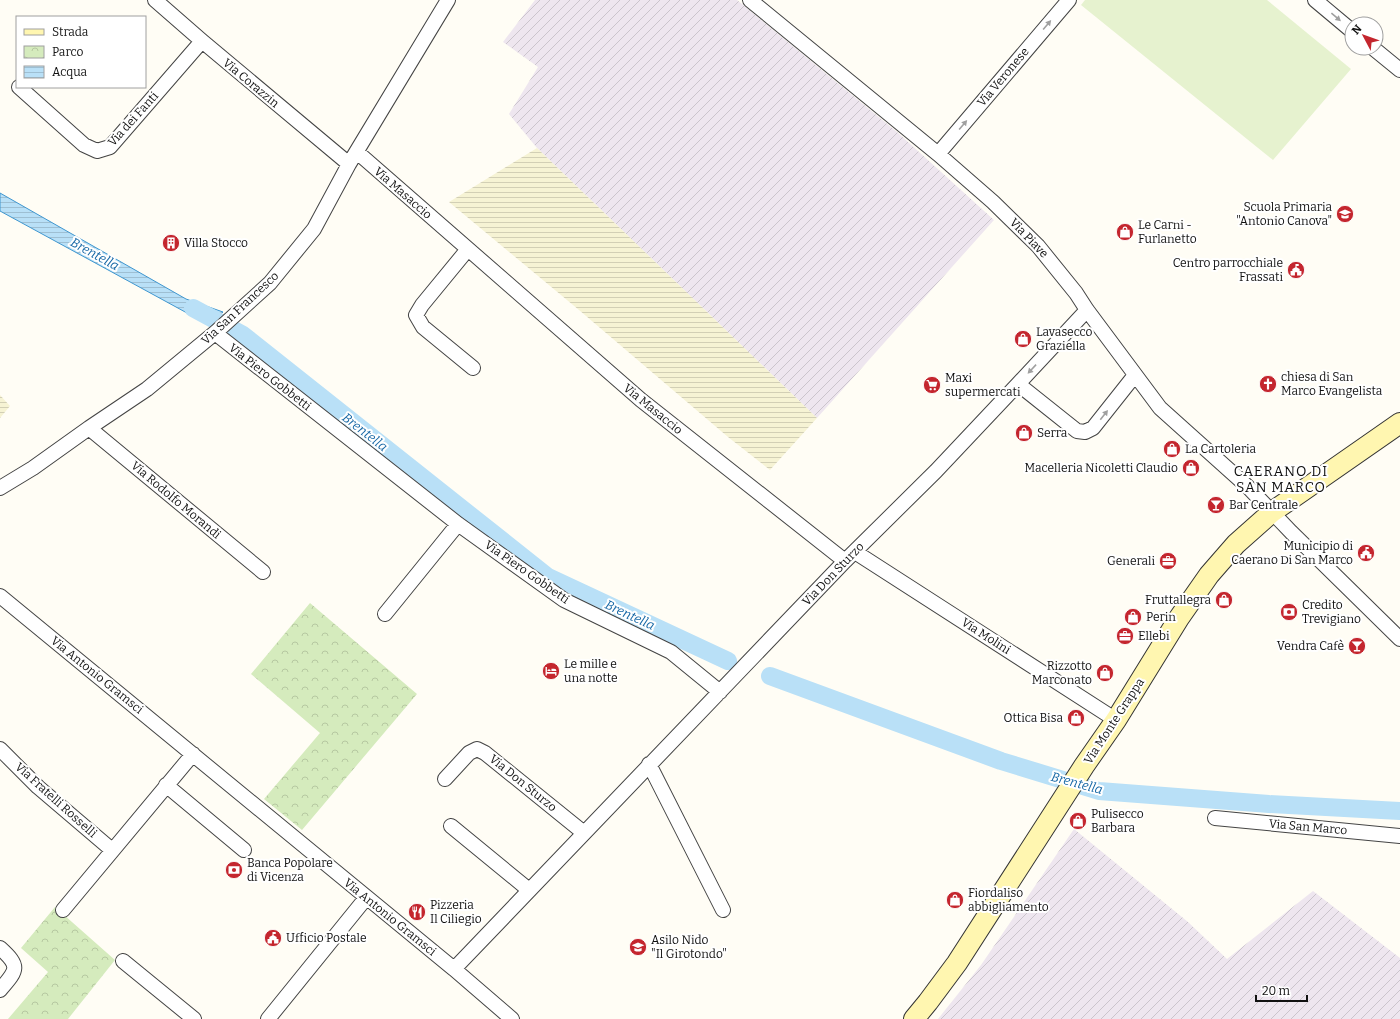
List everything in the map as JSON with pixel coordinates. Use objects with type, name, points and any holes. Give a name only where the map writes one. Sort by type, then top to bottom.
[{"type":"main road","name":"Via Monte Grappa","points":[[914,1019],[957,963],[1084,766],[1116,720],[1179,618],[1210,575],[1236,544],[1272,512],[1400,423]]},
{"type":"street","name":"Via Corazzin","points":[[155,0],[349,164]]},
{"type":"street","name":"Via San Francesco","points":[[0,488],[33,468],[147,389],[216,333],[270,283],[314,229],[349,164],[448,0]]},
{"type":"street","name":"Via Piave","points":[[750,0],[938,154],[993,202],[1038,246],[1076,293],[1160,408],[1248,487],[1400,639]]},
{"type":"street","name":"Via Veronese","points":[[938,154],[1066,1]]},
{"type":"street","points":[[1320,1],[1344,24]]},
{"type":"street","name":"Via dei Fanti","points":[[20,88],[84,145],[97,151],[110,147],[202,41]]},
{"type":"street","points":[[1383,56],[1400,70]]},
{"type":"street","name":"Via Masaccio","points":[[357,152],[641,400],[850,556]]},
{"type":"street","points":[[468,249],[422,305],[416,315],[423,327],[473,368]]},
{"type":"street","name":"Via Don Sturzo","points":[[454,969],[850,556],[936,471],[1087,310]]},
{"type":"street","name":"Via Piero Gobbetti","points":[[216,333],[458,524],[564,600],[671,652],[720,692]]},
{"type":"street","points":[[1018,384],[1077,431],[1085,432],[1093,428],[1135,375]]},
{"type":"street","name":"Via Rodolfo Morandi","points":[[89,428],[263,572]]},
{"type":"street","points":[[386,614],[458,524]]},
{"type":"street","name":"Via Molini","points":[[850,556],[1116,720]]},
{"type":"street","name":"Via Antonio Gramsci","points":[[0,596],[454,969],[512,1019]]},
{"type":"street","name":"Via Don Sturzo","points":[[445,780],[469,753],[477,748],[584,833]]},
{"type":"street","name":"Via Fratelli Rosselli","points":[[0,749],[38,788],[112,850]]},
{"type":"street","points":[[63,910],[193,754]]},
{"type":"street","points":[[650,764],[723,910]]},
{"type":"street","points":[[166,785],[244,850]]},
{"type":"street","name":"Via San Marco","points":[[1215,818],[1400,836]]},
{"type":"street","points":[[451,826],[529,890]]},
{"type":"street","points":[[268,1019],[366,898]]},
{"type":"street","points":[[0,948],[12,958],[15,966],[14,973],[0,990]]},
{"type":"street","points":[[123,961],[194,1019]]},
{"type":"shaded area","points":[[535,0],[737,0],[897,132],[994,220],[817,418],[537,148],[509,114],[538,67],[503,42]]},
{"type":"shaded area","points":[[537,148],[817,418],[770,470],[728,437],[449,202]]},
{"type":"shaded area","points":[[0,395],[10,406],[0,418]]},
{"type":"shaded area","points":[[1074,829],[1188,922],[1227,959],[1313,891],[1400,958],[1400,1019],[938,1019],[981,965]]},
{"type":"green space","points":[[1085,0],[1267,0],[1351,69],[1273,160],[1081,5]]},
{"type":"green space","points":[[310,603],[417,694],[302,830],[264,799],[320,733],[251,674]]},
{"type":"green space","points":[[55,907],[115,960],[68,1019],[8,1019],[48,972],[21,948]]},
{"type":"water","points":[[0,193],[186,299],[223,312],[209,325],[0,211]]},
{"type":"waterway","name":"Brentella","points":[[193,308],[243,335],[548,577],[728,661]]},
{"type":"waterway","name":"Brentella","points":[[770,676],[1001,761],[1099,791],[1269,804],[1400,811]]},
{"type":"place","name":"Scuola Primaria \"Antonio Canova\"","points":[[1345,214]]},
{"type":"place","name":"Le Carni - Furlanetto","points":[[1125,232]]},
{"type":"place","name":"Villa Stocco","points":[[171,243]]},
{"type":"place","name":"Centro parrocchiale Frassati","points":[[1296,270]]},
{"type":"place","name":"Lavasecco Graziella","points":[[1023,339]]},
{"type":"place","name":"chiesa di San Marco Evangelista","points":[[1268,384]]},
{"type":"place","name":"Maxi supermercati","points":[[932,385]]},
{"type":"place","name":"Serra","points":[[1024,433]]},
{"type":"place","name":"La Cartoleria","points":[[1172,449]]},
{"type":"place","name":"Macelleria Nicoletti Claudio","points":[[1191,468]]},
{"type":"place","name":"Bar Centrale","points":[[1216,505]]},
{"type":"place","name":"Municipio di Caerano Di San Marco","points":[[1366,553]]},
{"type":"place","name":"Generali","points":[[1168,561]]},
{"type":"place","name":"Fruttallegra","points":[[1224,600]]},
{"type":"place","name":"Credito Trevigiano","points":[[1289,612]]},
{"type":"place","name":"Perin","points":[[1133,617]]},
{"type":"place","name":"Ellebi","points":[[1125,636]]},
{"type":"place","name":"Vendra Cafè","points":[[1357,646]]},
{"type":"place","name":"Le mille e una notte","points":[[551,671]]},
{"type":"place","name":"Rizzotto Marconato","points":[[1105,673]]},
{"type":"place","name":"Ottica Bisa","points":[[1076,718]]},
{"type":"place","name":"Pulisecco Barbara","points":[[1078,821]]},
{"type":"place","name":"Banca Popolare di Vicenza","points":[[234,870]]},
{"type":"place","name":"Fiordaliso abbigliamento","points":[[955,900]]},
{"type":"place","name":"Pizzeria Il Ciliegio","points":[[417,912]]},
{"type":"place","name":"Ufficio Postale","points":[[273,938]]},
{"type":"place","name":"Asilo Nido \"Il Girotondo\"","points":[[638,947]]},
{"type":"district","name":"CAERANO DI SAN MARCO","points":[[1281,480]]}]
